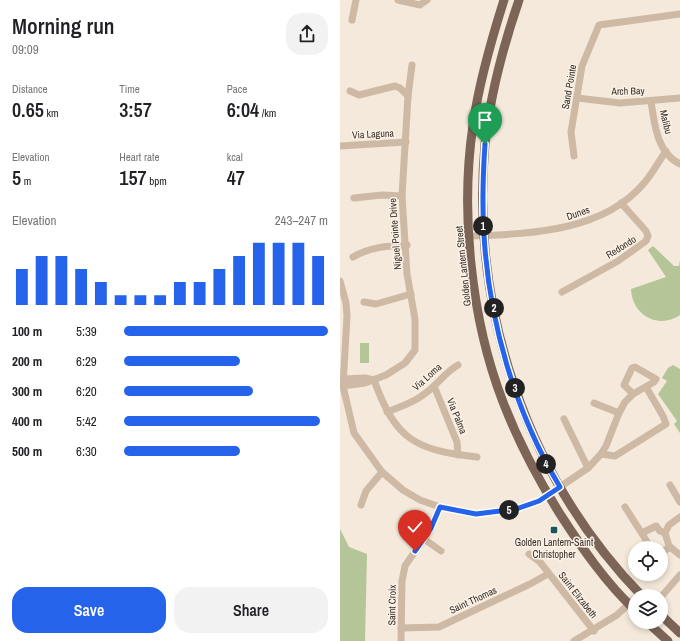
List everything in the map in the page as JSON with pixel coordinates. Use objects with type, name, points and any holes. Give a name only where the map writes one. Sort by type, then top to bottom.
[{"type":"main road","name":"Golden Lantern Street","points":[[504,0],[487,55],[473,125],[469,164],[468,209],[477,304],[502,400],[519,440],[548,495],[581,546],[628,592]]},
{"type":"main road","points":[[519,0],[500,60],[489,111],[483,182],[484,235],[495,314],[507,365],[536,441],[560,487],[594,541],[628,589]]},
{"type":"main road","points":[[668,622],[680,633]]},
{"type":"main road","points":[[655,629],[668,641]]},
{"type":"street","points":[[352,20],[356,0]]},
{"type":"street","points":[[398,0],[420,5],[427,0]]},
{"type":"street","name":"Sand Pointe","points":[[574,156],[571,132],[582,66],[599,25],[680,14]]},
{"type":"street","name":"Niguel Pointe Drive","points":[[343,382],[365,378],[374,380],[397,370],[411,357],[415,350],[416,334],[407,274],[407,245],[402,196],[408,96],[412,65]]},
{"type":"street","points":[[350,91],[359,94],[395,86],[400,88],[408,96]]},
{"type":"street","name":"Arch Bay","points":[[577,98],[620,103],[680,98]]},
{"type":"street","name":"Malibu","points":[[651,101],[658,137],[666,151],[675,161],[680,164]]},
{"type":"street","name":"Via Laguna","points":[[340,146],[406,142]]},
{"type":"street","name":"Dunes","points":[[470,236],[525,233],[571,227],[591,220],[621,202],[645,182],[666,151]]},
{"type":"street","points":[[354,198],[382,195],[402,196]]},
{"type":"street","name":"Redondo","points":[[562,292],[618,261],[646,242],[648,236],[646,231],[621,202]]},
{"type":"street","points":[[353,257],[364,250],[383,246],[407,245]]},
{"type":"street","points":[[340,281],[346,303],[347,316],[343,382],[354,433],[382,472],[403,490],[420,500],[440,507],[476,514],[516,509],[539,501],[588,468],[601,454],[619,413],[633,394],[646,388],[656,379],[633,367],[624,385],[633,394]]},
{"type":"street","points":[[364,302],[376,304],[411,294]]},
{"type":"street","name":"Via Loma","points":[[387,412],[416,400],[434,386],[439,379],[458,365]]},
{"type":"street","points":[[374,380],[387,412],[401,431],[420,445],[439,452],[478,457]]},
{"type":"street","name":"Via Palma","points":[[434,386],[457,442],[458,455]]},
{"type":"street","points":[[601,454],[614,456],[666,424],[663,416],[646,388]]},
{"type":"street","points":[[594,403],[619,413]]},
{"type":"street","points":[[564,419],[588,468]]},
{"type":"street","points":[[361,505],[366,491],[382,472]]},
{"type":"street","points":[[670,485],[680,502]]},
{"type":"street","name":"Saint Croix","points":[[401,641],[402,581],[405,566],[431,528],[440,507]]},
{"type":"street","points":[[625,507],[646,541]]},
{"type":"street","points":[[665,533],[669,525],[680,518]]},
{"type":"street","points":[[642,534],[656,526],[660,531],[665,533],[670,547],[680,555]]},
{"type":"street","points":[[424,539],[441,551]]},
{"type":"street","name":"Saint Elizabeth","points":[[529,554],[540,562],[594,631]]},
{"type":"street","name":"Saint Thomas","points":[[401,628],[439,626],[530,584],[548,574]]},
{"type":"street","points":[[668,589],[680,575]]},
{"type":"street","points":[[574,641],[594,631],[628,606]]},
{"type":"green space","points":[[653,246],[674,266],[679,266],[680,260],[680,315],[663,321],[655,320],[641,313],[632,298],[631,289],[666,277],[648,250]]},
{"type":"green space","points":[[360,343],[369,343],[369,363],[360,363]]},
{"type":"green space","points":[[673,365],[680,369],[680,433],[674,424],[677,421],[658,394],[667,381],[662,378],[668,368]]},
{"type":"green space","points":[[340,529],[349,547],[367,554],[365,641],[340,641]]},
{"type":"place","name":"Golden Lantern-Saint Christopher","points":[[554,530]]},
{"type":"route","points":[[415,551],[431,528],[440,507],[476,514],[516,509],[539,501],[560,487],[540,452],[533,435],[507,365],[495,314],[488,275],[484,235],[483,182],[485,144]]}]
